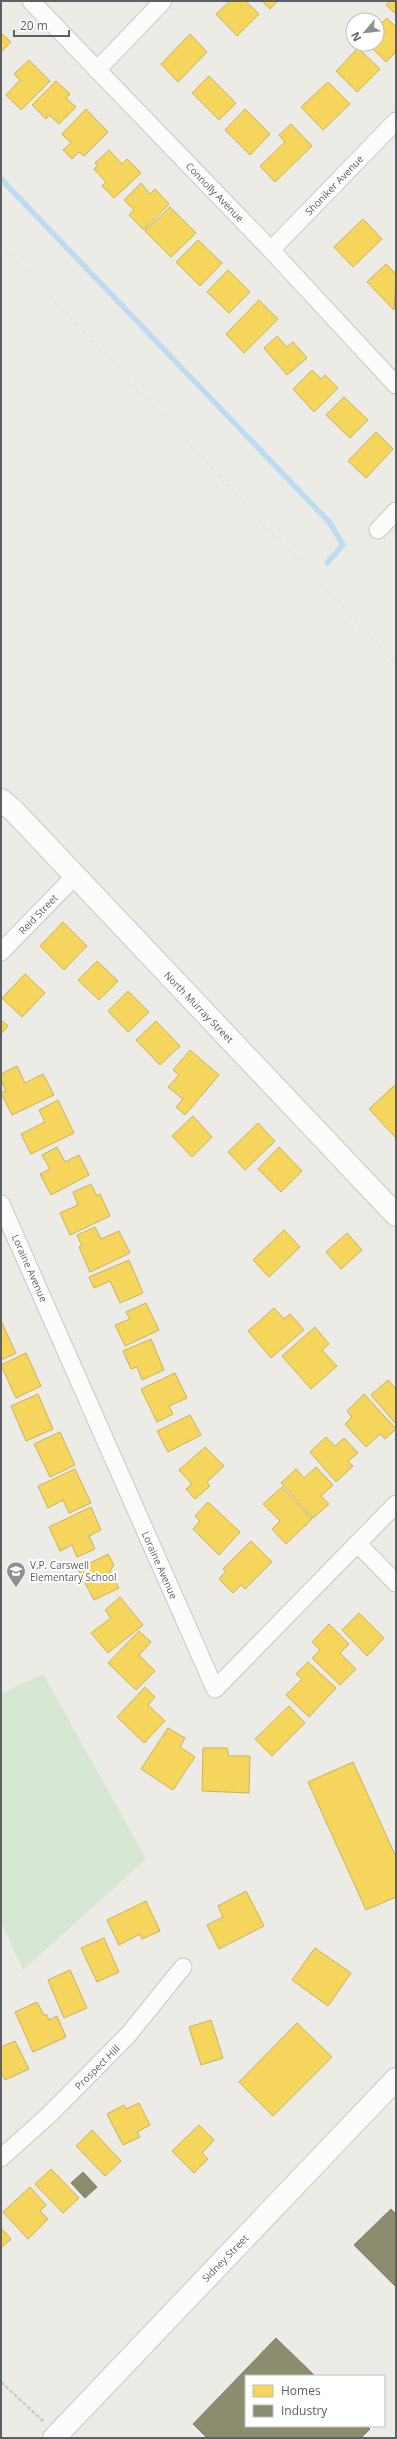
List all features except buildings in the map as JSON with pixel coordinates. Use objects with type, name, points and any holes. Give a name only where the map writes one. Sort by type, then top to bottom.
[{"type":"street","name":"Connolly Avenue","points":[[30,1],[272,250],[396,385]]},
{"type":"street","points":[[97,70],[163,1]]},
{"type":"street","name":"Shoniker Avenue","points":[[272,250],[396,121]]},
{"type":"street","points":[[378,530],[396,511]]},
{"type":"street","name":"North Murray Street","points":[[1,800],[14,811],[396,1215]]},
{"type":"street","name":"Reid Street","points":[[1,952],[74,876]]},
{"type":"street","name":"Loraine Avenue","points":[[1,1204],[215,1689],[396,1504]]},
{"type":"street","points":[[357,1543],[396,1583]]},
{"type":"street","name":"Prospect Hill","points":[[1,2158],[50,2114],[128,2035],[183,1967]]},
{"type":"street","name":"Sidney Street","points":[[54,2438],[396,2079]]},
{"type":"path","points":[[1,2382],[35,2413]]},
{"type":"green space","points":[[43,1674],[146,1859],[23,1970],[1,1922],[1,1694]]},
{"type":"waterway","points":[[1,179],[330,523],[343,545],[327,563]]},
{"type":"railway","points":[[1,245],[396,664]]},
{"type":"place","name":"V.P. Carswell Elementary School","points":[[16,1588]]}]
